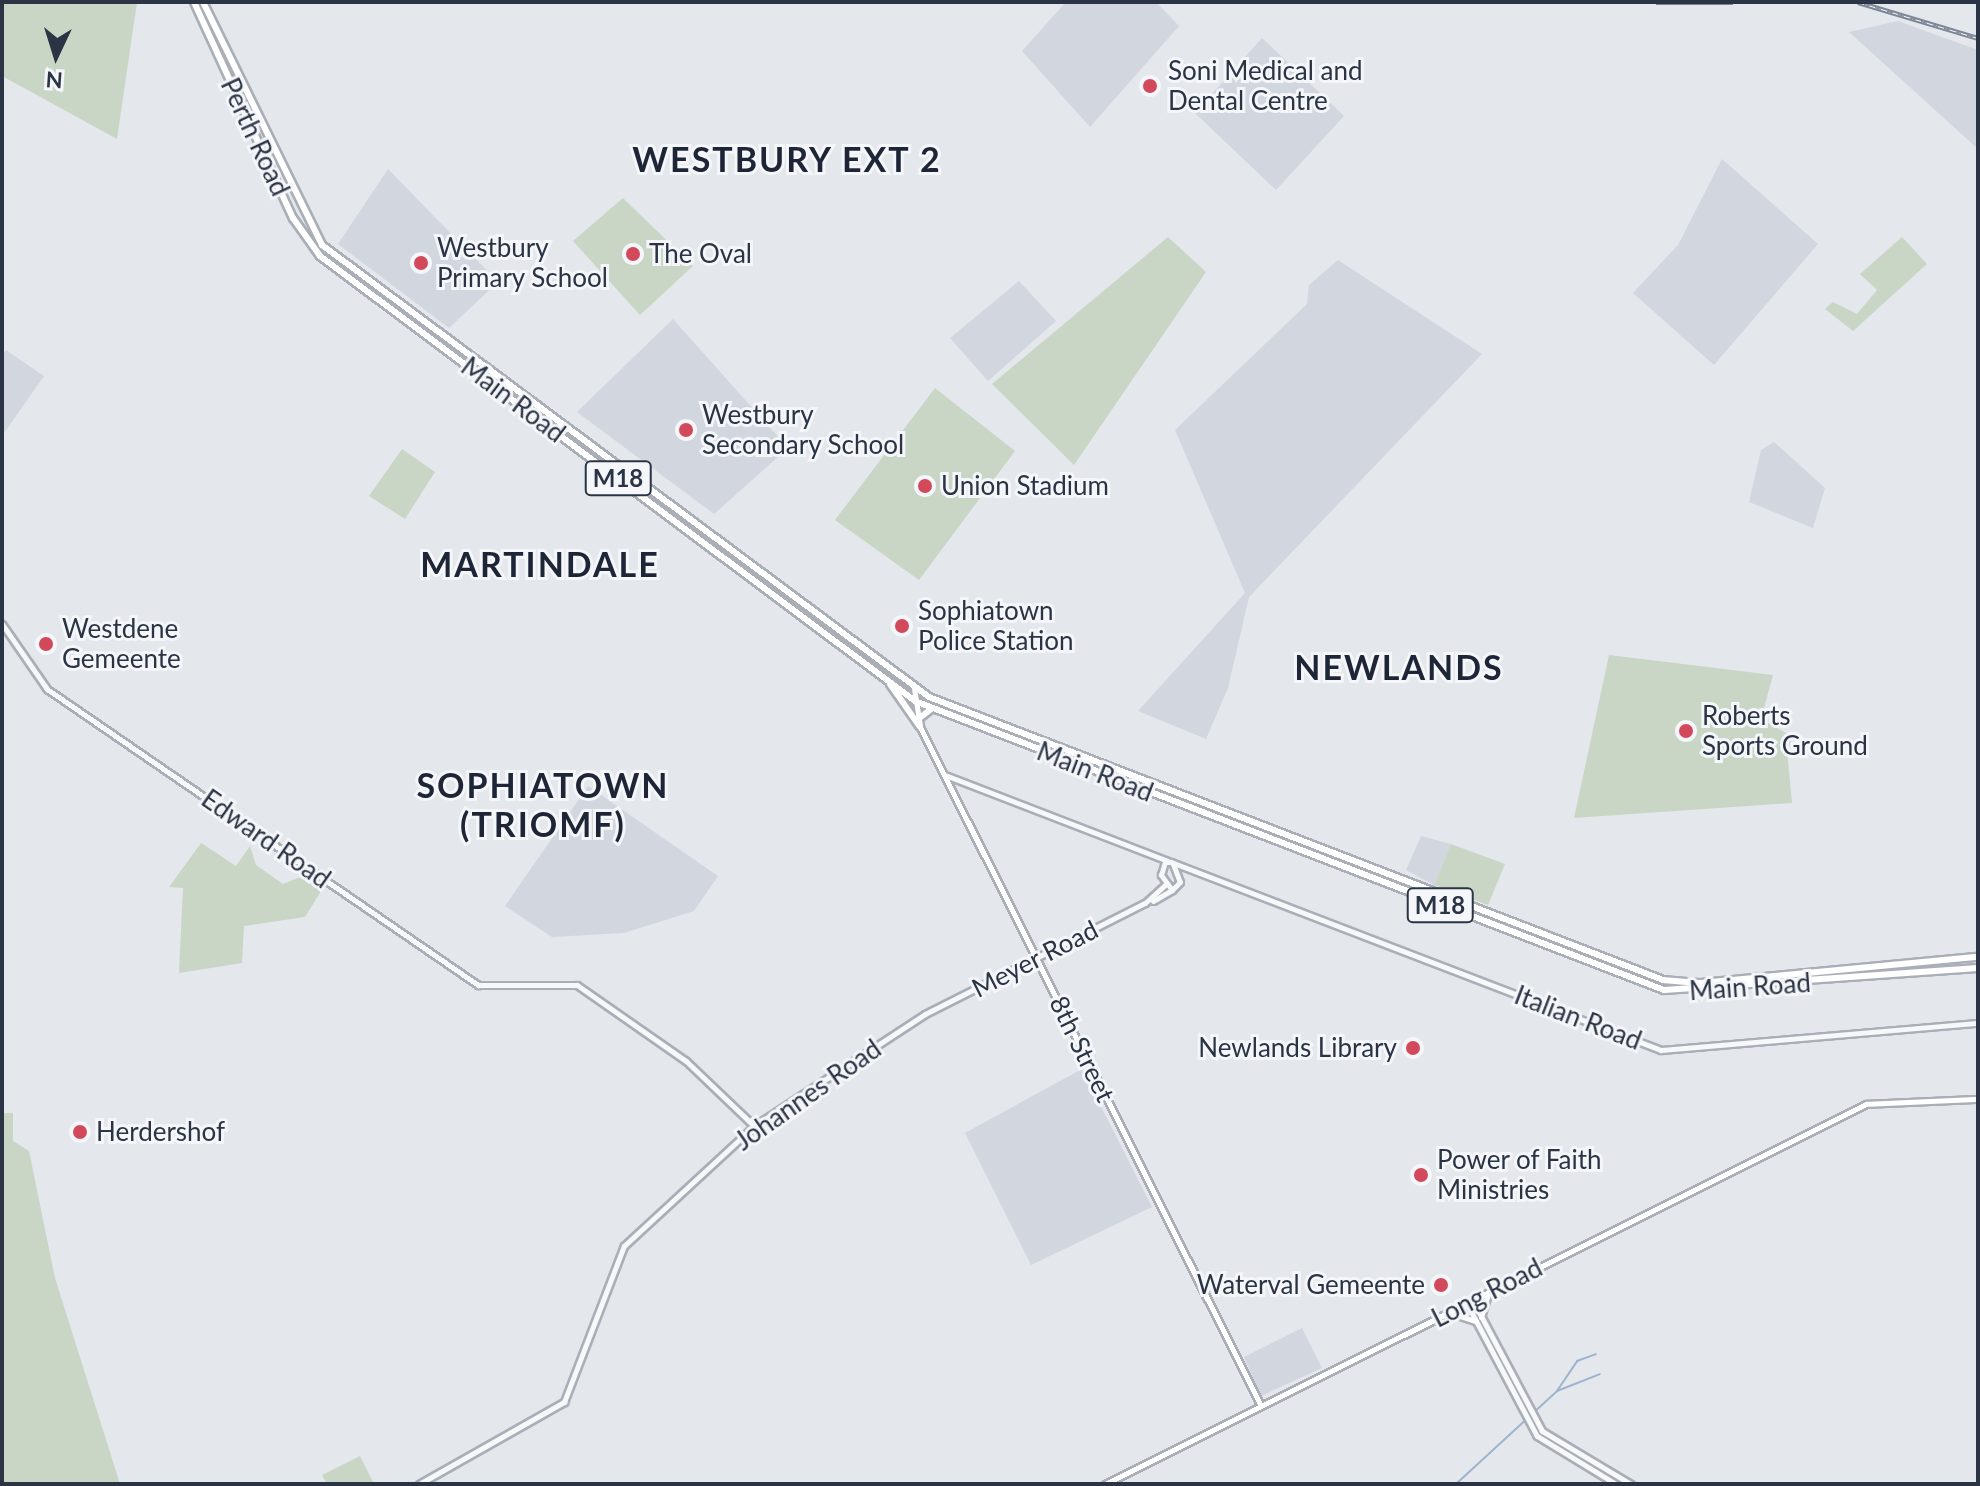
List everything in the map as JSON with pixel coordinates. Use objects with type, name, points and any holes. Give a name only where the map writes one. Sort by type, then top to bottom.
[{"type":"main road","name":"Perth Road","points":[[194,2],[293,218],[329,263]]},
{"type":"main road","name":"Perth Road","points":[[203,2],[306,223],[335,255]]},
{"type":"main road","name":"Main Road","points":[[335,255],[914,688],[1663,980],[1701,983],[1978,957]]},
{"type":"main road","name":"Main Road","points":[[329,263],[915,701],[931,709],[1664,990],[1978,968]]},
{"type":"main road","points":[[887,680],[919,723],[931,709]]},
{"type":"main road","name":"8th Street","points":[[914,688],[919,723],[1261,1406]]},
{"type":"main road","name":"Long Road","points":[[1105,1484],[1869,1103],[1978,1099]]},
{"type":"main road","points":[[1448,1313],[1478,1319],[1488,1293]]},
{"type":"street","name":"Edward Road","points":[[2,624],[47,689],[485,989],[577,985],[686,1061],[754,1126]]},
{"type":"street","name":"Italian Road","points":[[945,775],[1665,1051],[1978,1023]]},
{"type":"street","name":"Italian Road","points":[[1139,849],[1160,871]]},
{"type":"street","points":[[1172,890],[1165,885],[1160,871],[1171,863],[1180,882],[1198,872]]},
{"type":"street","name":"Meyer Road","points":[[925,1014],[1172,890],[1180,882]]},
{"type":"street","name":"Meyer Road","points":[[1145,903],[1165,885]]},
{"type":"street","name":"Johannes Road","points":[[422,1483],[545,1418],[568,1396],[624,1246],[754,1126],[925,1014]]},
{"type":"street","points":[[1470,1302],[1526,1420],[1549,1447],[1616,1484]]},
{"type":"street","points":[[1478,1319],[1531,1415],[1555,1443],[1631,1484]]},
{"type":"shaded area","points":[[1066,2],[1156,2],[1179,26],[1090,127],[1022,51]]},
{"type":"shaded area","points":[[1898,21],[1978,50],[1978,149],[1849,32]]},
{"type":"shaded area","points":[[1262,38],[1344,116],[1276,190],[1195,113]]},
{"type":"shaded area","points":[[1722,159],[1818,244],[1714,365],[1633,293],[1678,245]]},
{"type":"shaded area","name":"Westbury Primary School","points":[[388,169],[498,282],[449,328],[338,244]]},
{"type":"shaded area","points":[[1338,260],[1482,354],[1249,597],[1228,688],[1206,739],[1138,711],[1245,593],[1175,430],[1307,304],[1309,285]]},
{"type":"shaded area","points":[[1019,281],[1056,321],[988,381],[950,338]]},
{"type":"shaded area","name":"Westbury Secondary School","points":[[673,319],[788,448],[714,514],[577,412]]},
{"type":"shaded area","points":[[6,350],[44,376],[2,436],[2,356]]},
{"type":"shaded area","points":[[1774,442],[1825,488],[1813,528],[1749,502],[1761,450]]},
{"type":"shaded area","points":[[588,786],[718,876],[694,911],[624,933],[552,937],[505,906]]},
{"type":"shaded area","points":[[1421,836],[1451,844],[1434,885],[1406,870]]},
{"type":"shaded area","points":[[1082,1069],[1152,1207],[1031,1265],[965,1133]]},
{"type":"shaded area","points":[[1302,1328],[1322,1368],[1261,1396],[1244,1357]]},
{"type":"green space","points":[[2,2],[137,2],[117,139],[2,76]]},
{"type":"green space","name":"The Oval","points":[[623,198],[693,266],[640,315],[573,241]]},
{"type":"green space","points":[[1168,237],[1206,272],[1074,465],[992,384]]},
{"type":"green space","points":[[1902,237],[1927,264],[1853,331],[1825,309],[1833,302],[1857,314],[1877,290],[1860,274]]},
{"type":"green space","name":"Union Stadium","points":[[935,388],[1015,451],[919,580],[835,520]]},
{"type":"green space","points":[[402,449],[435,472],[405,519],[369,496]]},
{"type":"green space","name":"Roberts Sports Ground","points":[[1609,655],[1773,675],[1761,719],[1793,737],[1787,750],[1792,803],[1574,818]]},
{"type":"green space","points":[[201,843],[236,866],[250,846],[256,865],[283,884],[306,875],[323,888],[305,917],[244,926],[242,963],[179,973],[183,888],[169,887]]},
{"type":"green space","points":[[1451,844],[1505,864],[1488,905],[1434,885]]},
{"type":"green space","points":[[2,1113],[13,1113],[13,1141],[29,1151],[55,1278],[120,1484],[2,1484]]},
{"type":"green space","points":[[360,1456],[374,1484],[327,1484],[322,1475]]},
{"type":"waterway","points":[[1557,1391],[1577,1361],[1596,1354]]},
{"type":"waterway","points":[[1456,1484],[1557,1391],[1600,1374]]},
{"type":"railway","points":[[1656,2],[1733,2]]},
{"type":"railway","points":[[1858,2],[1978,38]]},
{"type":"place","name":"Soni Medical and Dental Centre","points":[[1150,86]]},
{"type":"place","name":"The Oval","points":[[633,254]]},
{"type":"place","name":"Westbury Primary School","points":[[421,263]]},
{"type":"place","name":"Westbury Secondary School","points":[[686,430]]},
{"type":"place","name":"Union Stadium","points":[[925,486]]},
{"type":"place","name":"Sophiatown Police Station","points":[[902,626]]},
{"type":"place","name":"Westdene Gemeente","points":[[46,644]]},
{"type":"place","name":"Roberts Sports Ground","points":[[1686,731]]},
{"type":"place","name":"Newlands Library","points":[[1413,1048]]},
{"type":"place","name":"Herdershof","points":[[80,1132]]},
{"type":"place","name":"Power of Faith Ministries","points":[[1421,1175]]},
{"type":"place","name":"Waterval Gemeente","points":[[1441,1285]]},
{"type":"district","name":"WESTBURY EXT 2","points":[[787,159]]},
{"type":"district","name":"MARTINDALE","points":[[540,564]]},
{"type":"district","name":"NEWLANDS","points":[[1399,667]]},
{"type":"district","name":"SOPHIATOWN (TRIOMF)","points":[[543,804]]}]
